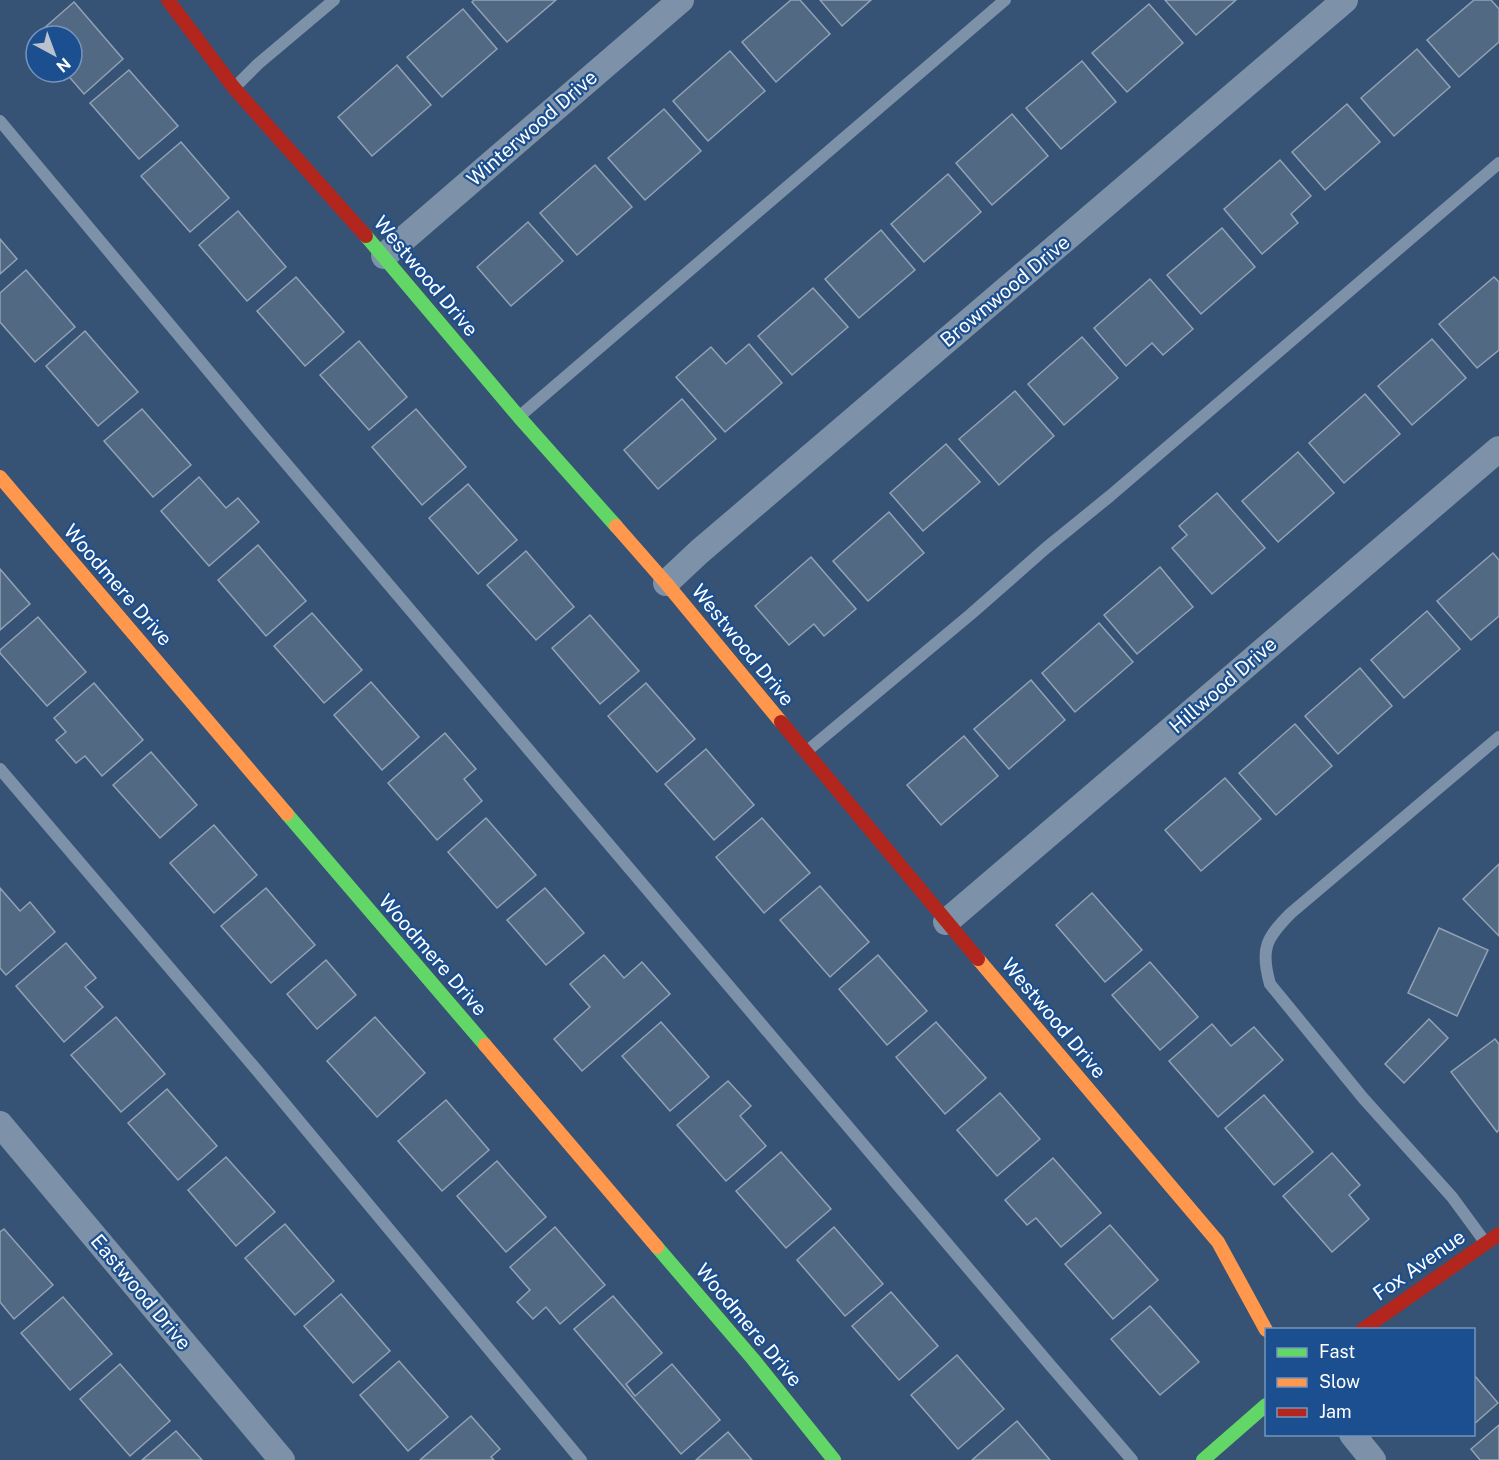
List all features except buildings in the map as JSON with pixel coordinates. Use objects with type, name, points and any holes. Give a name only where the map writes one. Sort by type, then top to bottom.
[{"type":"street","name":"Westwood Drive","points":[[168,0],[234,88],[384,256],[519,417],[666,583],[946,922],[1218,1242],[1265,1328]]},
{"type":"street","name":"Winterwood Drive","points":[[384,256],[681,0]]},
{"type":"street","name":"Brownwood Drive","points":[[666,583],[708,544],[1345,0]]},
{"type":"street","name":"Hillwood Drive","points":[[946,922],[1499,449]]},
{"type":"street","name":"Woodmere Drive","points":[[0,477],[738,1341],[834,1460]]},
{"type":"street","name":"Eastwood Drive","points":[[0,1124],[282,1460]]},
{"type":"street","name":"Fox Avenue","points":[[1363,1328],[1499,1234]]},
{"type":"street","points":[[1203,1460],[1265,1406]]},
{"type":"street","points":[[1354,1436],[1373,1460]]},
{"type":"lane","points":[[234,88],[258,64],[334,0]]},
{"type":"lane","points":[[519,417],[1005,0]]},
{"type":"lane","points":[[0,122],[1132,1460]]},
{"type":"lane","points":[[806,752],[1499,163]]},
{"type":"lane","points":[[1485,1242],[1452,1197],[1363,1098],[1270,984],[1264,954],[1273,933],[1291,913],[1499,738]]},
{"type":"lane","points":[[0,769],[255,1068],[581,1460]]},
{"type":"traffic: fast","points":[[366,236],[519,417],[616,526]]},
{"type":"traffic: fast","points":[[287,814],[485,1045]]},
{"type":"traffic: fast","points":[[657,1247],[753,1359],[834,1460]]},
{"type":"traffic: fast","points":[[1203,1460],[1265,1406]]},
{"type":"traffic: slow","points":[[0,477],[287,814]]},
{"type":"traffic: slow","points":[[616,526],[781,722]]},
{"type":"traffic: slow","points":[[978,959],[1218,1242],[1265,1328]]},
{"type":"traffic: slow","points":[[485,1045],[657,1247]]},
{"type":"traffic: jam","points":[[168,0],[234,88],[366,236]]},
{"type":"traffic: jam","points":[[781,722],[978,959]]},
{"type":"traffic: jam","points":[[1365,1328],[1499,1234]]}]
